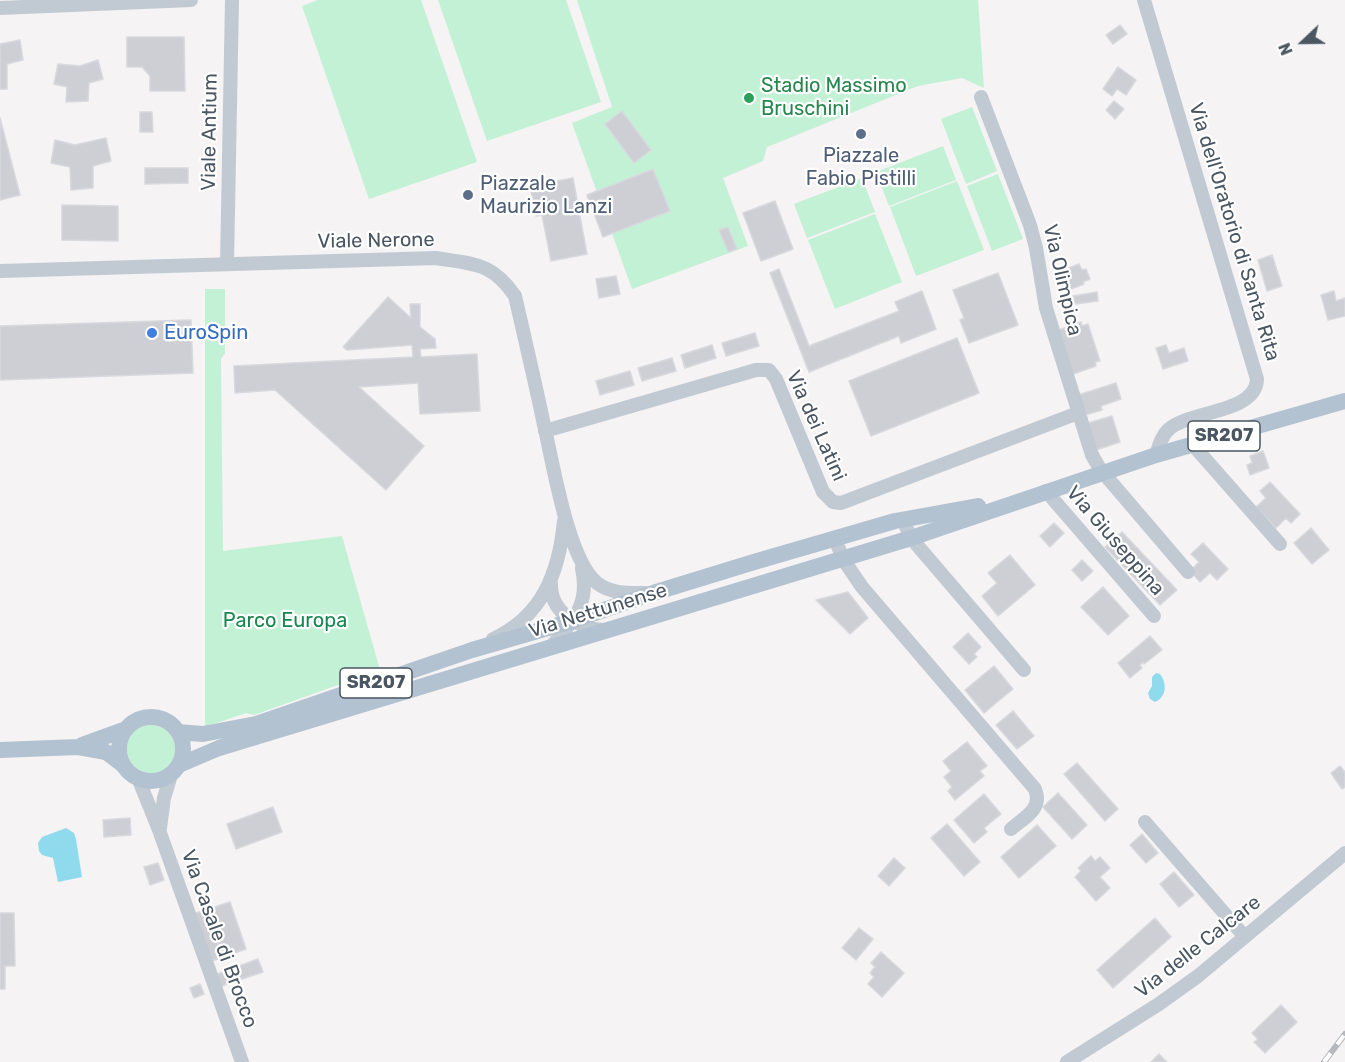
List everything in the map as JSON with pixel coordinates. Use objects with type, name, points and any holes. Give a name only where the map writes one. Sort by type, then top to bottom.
[{"type":"main road","name":"Via Nettunense","points":[[0,750],[78,747],[106,752],[138,778],[155,781],[219,748],[911,538],[1156,455],[1345,401]]},
{"type":"main road","name":"Via Nettunense","points":[[78,747],[126,729],[143,718],[163,719],[178,732],[203,734],[256,724],[472,650],[835,539],[903,520],[1037,494]]},
{"type":"main road","points":[[123,765],[120,746],[126,729]]},
{"type":"main road","points":[[175,770],[183,748],[178,732]]},
{"type":"street","points":[[0,8],[26,4],[191,0]]},
{"type":"street","name":"Viale Antium","points":[[227,264],[232,0]]},
{"type":"street","name":"Via dell'Oratorio di Santa Rita","points":[[1144,0],[1252,358],[1257,382],[1254,392],[1244,400],[1171,428],[1162,438],[1156,455]]},
{"type":"street","name":"Via Olimpica","points":[[981,97],[1030,225],[1046,308],[1092,455],[1103,472],[1188,572]]},
{"type":"street","name":"Viale Nerone","points":[[0,271],[436,258],[477,265],[492,271],[505,281],[515,296],[564,516],[580,558],[589,574],[602,586],[622,593],[653,593]]},
{"type":"street","name":"Via dei Latini","points":[[545,431],[756,370],[769,370],[776,379],[823,492],[829,499],[841,503],[1078,413]]},
{"type":"street","points":[[1194,445],[1280,544]]},
{"type":"street","name":"Via Giuseppina","points":[[1037,494],[1154,616]]},
{"type":"street","name":"Viale Nerone","points":[[472,650],[499,637],[520,622],[551,583],[559,556],[564,516]]},
{"type":"street","points":[[903,520],[911,538],[1024,670]]},
{"type":"street","points":[[835,539],[843,559],[862,587],[1035,789],[1038,804],[1011,829]]},
{"type":"street","name":"Viale Nerone","points":[[550,648],[572,621],[584,597],[585,587],[580,558]]},
{"type":"street","points":[[551,583],[554,600],[572,621],[589,629],[606,631]]},
{"type":"street","name":"Via Casale di Brocco","points":[[159,830],[164,798],[175,770]]},
{"type":"street","name":"Via Casale di Brocco","points":[[138,778],[159,830],[242,1062]]},
{"type":"street","points":[[1145,822],[1245,937]]},
{"type":"street","name":"Via delle Calcare","points":[[1067,1062],[1172,995],[1345,853]]},
{"type":"green space","points":[[318,0],[421,0],[477,162],[369,199],[302,6]]},
{"type":"green space","points":[[438,0],[566,0],[601,102],[487,141]]},
{"type":"green space","name":"Stadio Massimo Bruschini","points":[[577,0],[978,0],[984,88],[962,78],[918,86],[767,147],[763,161],[723,178],[748,246],[632,289],[572,123],[612,107]]},
{"type":"green space","points":[[972,107],[997,171],[966,184],[941,119]]},
{"type":"green space","points":[[943,146],[956,180],[889,206],[876,172]]},
{"type":"green space","points":[[998,174],[1023,239],[992,251],[967,186]]},
{"type":"green space","points":[[862,178],[875,212],[807,238],[794,204]]},
{"type":"green space","points":[[957,181],[984,250],[916,276],[890,207]]},
{"type":"green space","points":[[875,214],[902,282],[835,309],[808,240]]},
{"type":"green space","name":"Parco Europa","points":[[205,289],[225,289],[225,353],[221,359],[223,551],[342,536],[380,670],[254,715],[246,713],[205,727]]},
{"type":"green space","points":[[146,725],[156,725],[171,735],[175,749],[171,763],[165,769],[156,773],[146,773],[131,763],[127,754],[127,744],[137,729]]},
{"type":"water","points":[[1156,673],[1160,674],[1165,690],[1162,697],[1155,702],[1150,699],[1148,693],[1152,686],[1152,677]]},
{"type":"water","points":[[66,828],[74,833],[76,839],[82,877],[58,882],[53,858],[42,855],[38,843],[42,837]]},
{"type":"building","points":[[1120,25],[1127,34],[1113,44],[1106,35]]},
{"type":"building","points":[[127,37],[184,37],[185,91],[150,91],[150,76],[142,67],[127,67]]},
{"type":"building","points":[[20,40],[23,60],[7,64],[7,89],[0,89],[0,44]]},
{"type":"building","points":[[98,60],[103,79],[89,83],[88,101],[66,102],[67,87],[54,84],[58,64],[80,66]]},
{"type":"building","points":[[1118,67],[1136,80],[1126,95],[1117,89],[1112,96],[1103,89]]},
{"type":"building","points":[[1114,101],[1124,109],[1115,119],[1106,110]]},
{"type":"building","points":[[622,111],[651,150],[634,163],[605,124]]},
{"type":"building","points":[[140,112],[152,112],[153,132],[140,132]]},
{"type":"building","points":[[0,118],[20,195],[0,200]]},
{"type":"building","points":[[106,138],[111,161],[93,166],[93,188],[71,190],[70,167],[51,163],[55,140],[75,145]]},
{"type":"building","points":[[145,168],[188,168],[188,183],[145,184]]},
{"type":"building","points":[[653,169],[670,211],[603,237],[587,195]]},
{"type":"building","points":[[573,178],[587,254],[551,261],[542,215],[536,216],[530,186]]},
{"type":"building","points":[[775,201],[793,249],[761,261],[743,213]]},
{"type":"building","points":[[62,205],[118,206],[118,241],[62,240]]},
{"type":"building","points":[[728,227],[737,249],[728,252],[719,230]]},
{"type":"building","points":[[1272,255],[1282,286],[1267,291],[1258,260]]},
{"type":"building","points":[[1079,264],[1082,270],[1086,269],[1090,279],[1064,292],[1056,273]]},
{"type":"building","points":[[779,269],[809,346],[899,311],[895,302],[922,291],[936,329],[901,343],[899,336],[809,372],[770,273]]},
{"type":"building","points":[[998,273],[1018,325],[969,343],[960,320],[964,318],[953,290]]},
{"type":"building","points":[[616,276],[620,294],[599,298],[596,279]]},
{"type":"building","points":[[1334,291],[1336,301],[1345,298],[1345,316],[1328,320],[1321,295]]},
{"type":"building","points":[[1097,292],[1098,301],[1075,304],[1073,296]]},
{"type":"building","points":[[388,297],[411,318],[410,304],[420,304],[420,327],[435,339],[436,348],[420,349],[421,357],[477,354],[480,411],[420,414],[418,383],[359,387],[424,446],[386,490],[275,390],[235,393],[234,366],[413,357],[412,345],[347,350],[343,347]]},
{"type":"building","points":[[191,320],[193,373],[0,380],[0,326]]},
{"type":"building","points":[[1081,322],[1082,326],[1088,324],[1100,361],[1095,362],[1096,366],[1073,374],[1059,330]]},
{"type":"building","points":[[755,333],[759,346],[726,356],[722,343]]},
{"type":"building","points":[[957,338],[979,393],[871,436],[849,381]]},
{"type":"building","points":[[712,345],[716,358],[685,368],[681,355]]},
{"type":"building","points":[[1166,345],[1169,353],[1184,348],[1188,361],[1163,369],[1156,348]]},
{"type":"building","points":[[672,358],[676,371],[642,381],[638,368]]},
{"type":"building","points":[[630,371],[634,385],[600,395],[596,381]]},
{"type":"building","points":[[1116,383],[1121,399],[1101,406],[1102,410],[1082,416],[1075,396]]},
{"type":"building","points":[[1112,416],[1120,442],[1096,450],[1088,423]]},
{"type":"building","points":[[1263,451],[1269,468],[1250,475],[1247,465],[1252,463],[1250,456]]},
{"type":"building","points":[[1270,482],[1300,514],[1291,523],[1286,518],[1276,528],[1256,507],[1266,498],[1260,491]]},
{"type":"building","points":[[1054,523],[1064,533],[1050,547],[1040,536]]},
{"type":"building","points":[[1311,528],[1329,550],[1312,564],[1294,543]]},
{"type":"building","points":[[1122,532],[1177,590],[1160,605],[1105,547]]},
{"type":"building","points":[[1203,543],[1228,569],[1217,580],[1210,573],[1200,582],[1190,571],[1199,562],[1191,554]]},
{"type":"building","points":[[1010,555],[1035,585],[998,616],[982,596],[997,583],[988,573]]},
{"type":"building","points":[[1082,560],[1093,571],[1082,581],[1072,570]]},
{"type":"building","points":[[1103,587],[1129,616],[1108,635],[1081,607]]},
{"type":"building","points":[[848,592],[868,618],[850,634],[816,600]]},
{"type":"building","points":[[968,633],[981,647],[974,654],[977,657],[969,664],[953,647]]},
{"type":"building","points":[[1150,636],[1162,650],[1144,664],[1143,662],[1140,665],[1142,668],[1130,678],[1118,663]]},
{"type":"building","points":[[994,666],[1013,689],[984,713],[965,690]]},
{"type":"building","points":[[1013,711],[1034,736],[1017,749],[996,725]]},
{"type":"building","points":[[967,742],[987,766],[980,771],[984,776],[955,800],[948,791],[952,787],[944,777],[951,771],[943,761]]},
{"type":"building","points":[[1077,763],[1118,809],[1105,821],[1064,774]]},
{"type":"building","points":[[1340,766],[1345,772],[1345,787],[1342,789],[1331,773]]},
{"type":"building","points":[[1058,793],[1087,825],[1072,839],[1043,807]]},
{"type":"building","points":[[984,794],[1001,814],[984,828],[987,832],[974,843],[954,820]]},
{"type":"building","points":[[273,807],[282,832],[236,849],[227,824]]},
{"type":"building","points":[[130,818],[131,835],[104,837],[103,820]]},
{"type":"building","points":[[947,824],[980,862],[964,876],[931,838]]},
{"type":"building","points":[[1037,825],[1056,846],[1019,878],[1001,857]]},
{"type":"building","points":[[1142,834],[1158,853],[1146,863],[1130,845]]},
{"type":"building","points":[[1091,856],[1095,861],[1100,857],[1110,868],[1100,877],[1110,888],[1096,901],[1075,877],[1081,871],[1078,868]]},
{"type":"building","points":[[894,858],[905,868],[889,886],[878,876]]},
{"type":"building","points":[[158,863],[164,880],[150,885],[144,867]]},
{"type":"building","points":[[1174,872],[1194,895],[1179,907],[1160,884]]},
{"type":"building","points":[[230,902],[246,949],[209,962],[193,914]]},
{"type":"building","points":[[0,913],[14,913],[15,966],[5,966],[5,989],[0,989]]},
{"type":"building","points":[[1155,918],[1171,937],[1113,988],[1097,970]]},
{"type":"building","points":[[859,928],[873,939],[856,960],[842,948]]},
{"type":"building","points":[[881,952],[904,973],[882,997],[868,984],[874,977],[870,973],[875,967],[871,963]]},
{"type":"building","points":[[258,959],[263,972],[219,987],[215,975]]},
{"type":"building","points":[[200,984],[204,994],[194,998],[190,988]]},
{"type":"building","points":[[1281,1005],[1297,1022],[1265,1053],[1254,1042],[1258,1039],[1252,1033]]},
{"type":"building","points":[[1159,1054],[1167,1062],[1151,1062]]},
{"type":"railway","points":[[1324,1062],[1345,1034]]},
{"type":"place","name":"Stadio Massimo Bruschini","points":[[749,98]]},
{"type":"place","name":"Piazzale Fabio Pistilli","points":[[861,134]]},
{"type":"place","name":"Piazzale Maurizio Lanzi","points":[[468,195]]},
{"type":"place","name":"EuroSpin","points":[[152,333]]}]
